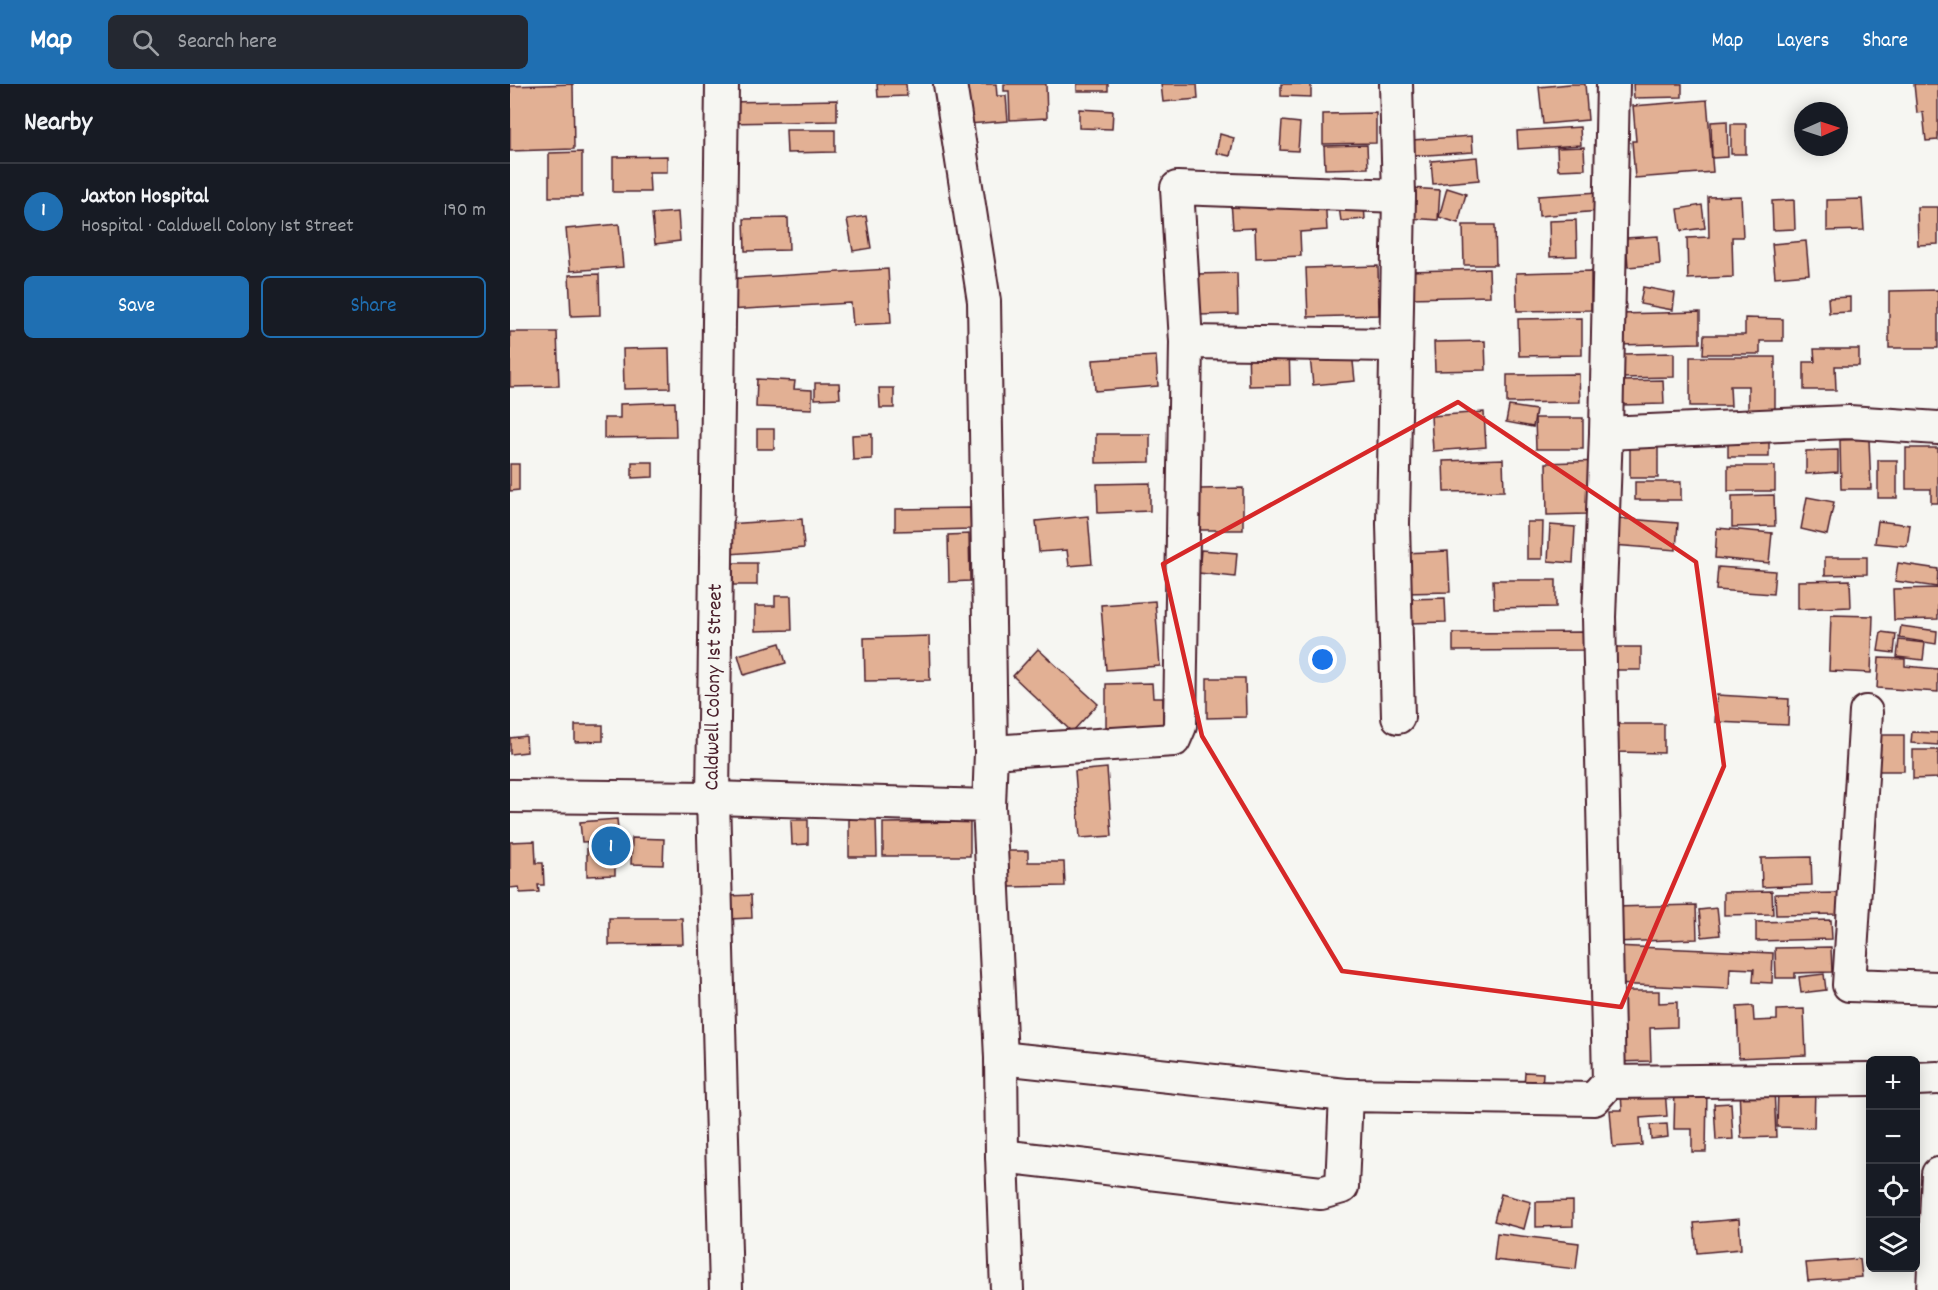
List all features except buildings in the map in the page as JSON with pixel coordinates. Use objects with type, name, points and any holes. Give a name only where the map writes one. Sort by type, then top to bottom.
[{"type":"street","name":"Caldwell Colony 1st Street","points":[[722,84],[713,798],[726,1290]]},
{"type":"street","points":[[950,84],[984,301],[991,752],[989,806],[1001,1058],[1007,1290]]},
{"type":"street","points":[[1396,84],[1399,196],[1393,524],[1398,717]]},
{"type":"street","points":[[1001,1058],[1346,1095],[1594,1099],[1609,1082],[1599,617],[1606,434],[1613,84]]},
{"type":"street","points":[[991,752],[1174,740],[1180,726],[1186,342],[1176,188],[1399,196]]},
{"type":"street","points":[[1186,342],[1395,345]]},
{"type":"street","points":[[1606,434],[1849,422],[1938,428]]},
{"type":"street","points":[[1866,712],[1849,985],[1938,988]]},
{"type":"street","points":[[510,796],[713,798],[989,806]]},
{"type":"street","points":[[1920,1079],[1938,1078]]},
{"type":"street","points":[[1609,1082],[1866,1079]]},
{"type":"street","points":[[1002,1156],[1321,1193],[1342,1187],[1346,1095]]},
{"type":"street","points":[[1933,1290],[1938,1174]]},
{"type":"highlighted area","points":[[1458,402],[1696,562],[1724,766],[1621,1007],[1342,971],[1202,736],[1163,564]]},
{"type":"place","name":"Jaxton Hospital","points":[[611,846]]}]
